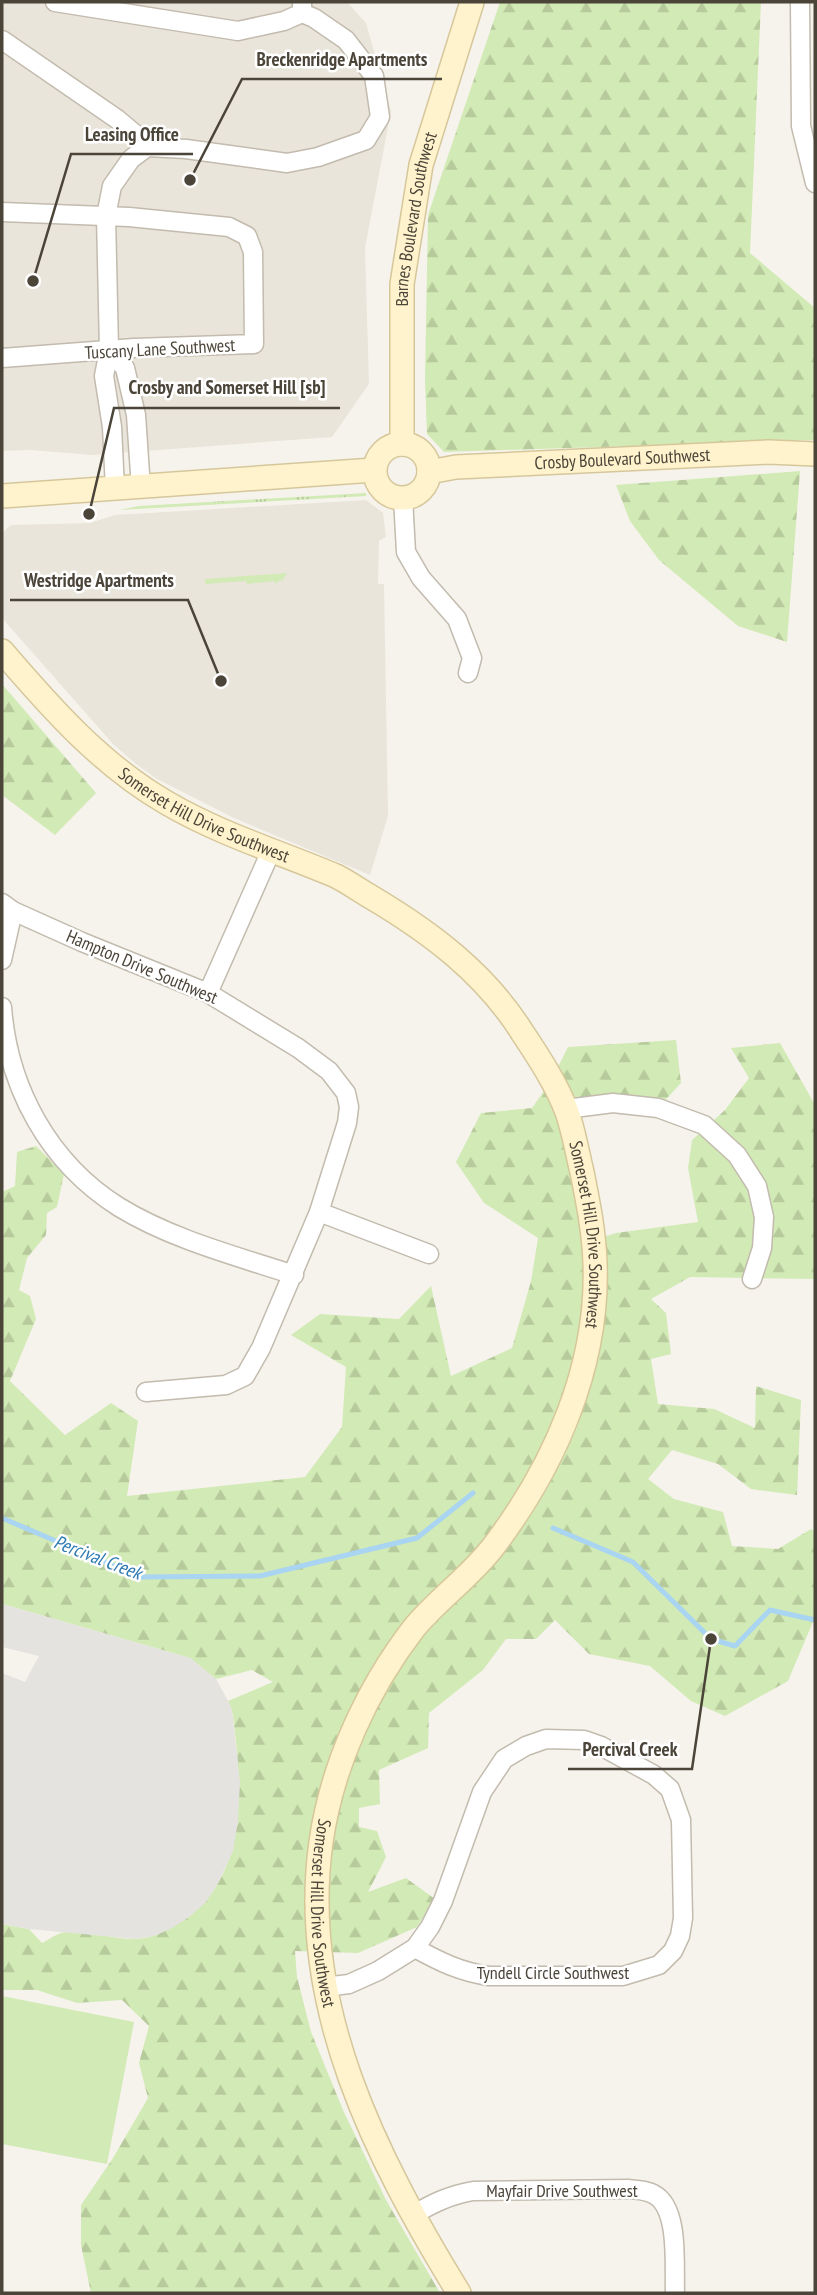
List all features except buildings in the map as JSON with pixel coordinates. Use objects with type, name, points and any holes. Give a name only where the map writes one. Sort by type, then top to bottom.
[{"type":"street","points":[[55,2],[238,31],[284,20],[302,7],[346,40],[374,76],[380,117],[366,140],[288,163],[186,149],[147,147],[131,159],[112,186],[106,216],[109,350],[104,376],[112,426],[115,489]]},
{"type":"street","name":"Barnes Boulevard Southwest","points":[[402,444],[402,284],[421,165],[471,2]]},
{"type":"street","points":[[805,7],[801,126],[815,183]]},
{"type":"street","points":[[2,40],[117,119],[147,147]]},
{"type":"street","name":"Tuscany Lane Southwest","points":[[2,212],[106,216],[229,228],[247,236],[253,252],[254,344],[2,358]]},
{"type":"street","points":[[109,350],[125,368],[136,415],[141,488]]},
{"type":"street","points":[[402,444],[416,448],[423,454],[429,472],[424,487],[403,498],[395,497],[380,488],[374,470],[381,453],[389,447],[402,444]]},
{"type":"street","name":"Crosby Boulevard Southwest","points":[[429,472],[456,467],[769,452],[815,454]]},
{"type":"street","points":[[2,496],[374,470]]},
{"type":"street","points":[[403,498],[406,552],[421,578],[457,619],[472,659],[468,673]]},
{"type":"street","name":"Somerset Hill Drive Southwest","points":[[2,651],[72,728],[124,775],[168,803],[271,851],[341,878],[410,919],[453,952],[481,979],[520,1028],[566,1109],[590,1209],[596,1266],[591,1324],[584,1361],[562,1431],[546,1465],[516,1514],[489,1552],[416,1626],[381,1678],[361,1714],[330,1798],[317,1887],[318,1932],[325,1987],[345,2067],[413,2216],[459,2293]]},
{"type":"street","points":[[208,993],[271,851]]},
{"type":"street","name":"Hampton Drive Southwest","points":[[2,960],[7,907],[208,993],[298,1048],[329,1071],[346,1093],[349,1107],[347,1123],[319,1212],[261,1348],[245,1376],[226,1385],[146,1392]]},
{"type":"street","points":[[2,1007],[4,1034],[16,1081],[37,1121],[68,1167],[119,1207],[189,1240],[293,1275]]},
{"type":"street","points":[[566,1109],[613,1103],[658,1108],[704,1125],[737,1155],[757,1186],[764,1217],[762,1248],[752,1279]]},
{"type":"street","points":[[319,1212],[429,1254]]},
{"type":"street","name":"Tyndell Circle Southwest","points":[[325,1987],[349,1984],[378,1971],[415,1948],[430,1927],[443,1901],[482,1792],[504,1759],[526,1746],[546,1739],[584,1740],[654,1775],[670,1789],[681,1820],[683,1918],[680,1936],[673,1951],[659,1965],[623,1976],[489,1976],[468,1973],[444,1964],[415,1948]]},
{"type":"street","name":"Mayfair Drive Southwest","points":[[413,2216],[433,2203],[473,2191],[648,2191],[659,2198],[672,2222],[675,2293]]},
{"type":"shaded area","points":[[2,2],[347,2],[366,23],[391,111],[365,248],[369,384],[332,437],[92,455],[30,450],[2,451]]},
{"type":"shaded area","points":[[366,500],[383,513],[386,537],[379,541],[378,584],[384,584],[388,816],[370,875],[234,818],[157,779],[113,744],[2,618],[2,533],[11,525],[90,523],[115,515]]},
{"type":"shaded area","points":[[2,1604],[190,1658],[216,1679],[228,1701],[232,1710],[240,1782],[233,1851],[206,1902],[172,1928],[154,1936],[135,1939],[2,1924],[2,1673],[25,1682],[39,1656],[2,1647]]},
{"type":"green space","points":[[500,2],[761,2],[750,253],[815,308],[815,440],[444,452],[427,434],[425,379],[428,215]]},
{"type":"green space","points":[[800,471],[787,642],[738,626],[659,560],[630,521],[616,485]]},
{"type":"green space","points":[[366,493],[366,496],[119,510],[139,506]]},
{"type":"green space","points":[[287,573],[282,581],[276,584],[274,581],[247,584],[246,581],[205,584],[205,579]]},
{"type":"green space","points":[[2,684],[96,793],[55,835],[2,795]]},
{"type":"green space","points":[[676,1040],[681,1083],[658,1108],[566,1109],[593,1240],[616,1233],[698,1222],[688,1168],[692,1140],[725,1110],[749,1078],[731,1048],[780,1043],[815,1105],[815,1279],[690,1277],[651,1299],[666,1313],[671,1354],[651,1359],[658,1404],[714,1409],[755,1428],[756,1386],[801,1400],[797,1495],[751,1489],[718,1464],[672,1450],[648,1479],[674,1499],[723,1512],[732,1546],[778,1549],[811,1529],[815,1532],[815,1617],[788,1681],[725,1716],[691,1701],[650,1666],[589,1654],[555,1620],[536,1639],[506,1639],[483,1670],[429,1713],[428,1748],[379,1770],[380,1804],[359,1808],[359,1827],[377,1831],[386,1857],[368,1892],[406,1878],[435,1899],[417,1927],[358,1953],[295,1951],[297,1977],[311,2032],[343,2110],[386,2200],[440,2293],[91,2293],[81,2245],[81,2205],[113,2158],[148,2098],[139,2063],[149,2026],[122,2000],[77,2003],[37,1990],[2,1990],[2,1924],[29,1929],[42,1943],[68,1932],[136,1939],[154,1936],[170,1928],[204,1903],[220,1880],[231,1854],[236,1826],[238,1767],[232,1710],[228,1701],[273,1682],[252,1670],[216,1679],[190,1658],[2,1604],[2,1192],[15,1186],[17,1152],[36,1146],[64,1174],[57,1207],[47,1213],[46,1235],[27,1258],[19,1290],[30,1296],[36,1319],[10,1381],[65,1435],[111,1403],[138,1421],[127,1496],[305,1477],[342,1427],[346,1367],[291,1335],[320,1314],[399,1319],[431,1286],[451,1376],[512,1348],[531,1281],[538,1238],[484,1203],[456,1162],[481,1113],[532,1108],[551,1081],[568,1047]]},
{"type":"green space","points":[[2,1996],[134,2022],[107,2164],[2,2144]]},
{"type":"waterway","name":"Percival Creek","points":[[2,1518],[140,1577],[260,1576],[417,1538],[473,1493]]},
{"type":"waterway","name":"Percival Creek","points":[[553,1528],[633,1562],[711,1639],[735,1646],[770,1610],[815,1620]]},
{"type":"place","name":"Breckenridge Apartments","points":[[190,180]]},
{"type":"place","name":"Leasing Office","points":[[33,281]]},
{"type":"place","name":"Crosby and Somerset Hill [sb]","points":[[89,514]]},
{"type":"place","name":"Westridge Apartments","points":[[221,681]]},
{"type":"place","name":"Percival Creek","points":[[711,1639]]}]
